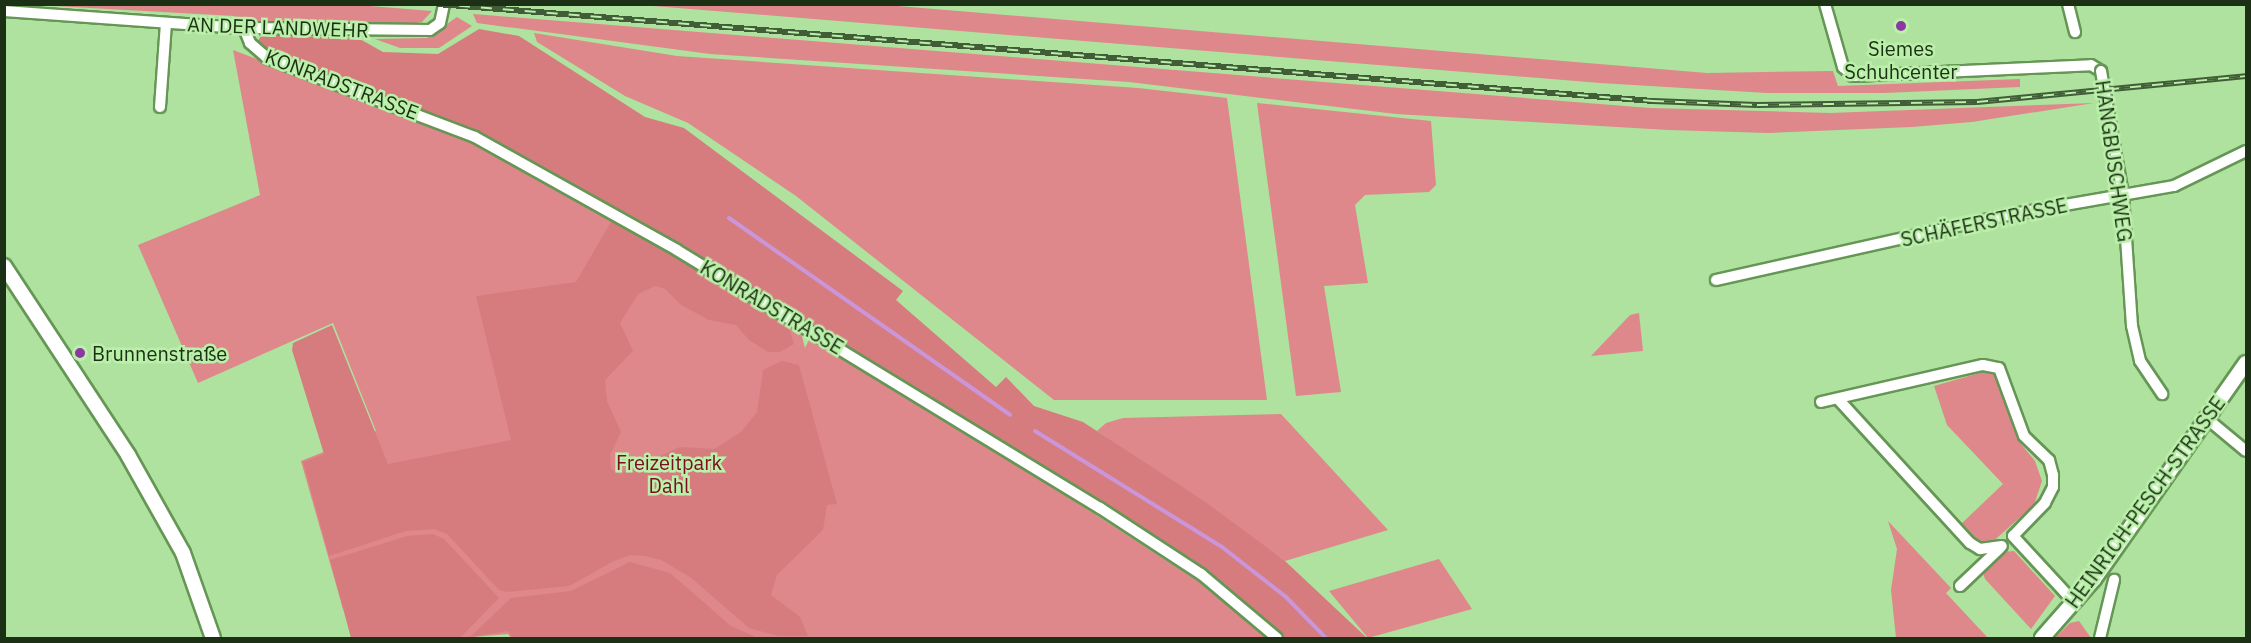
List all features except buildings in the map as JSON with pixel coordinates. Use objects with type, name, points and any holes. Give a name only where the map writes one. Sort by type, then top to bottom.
[{"type":"street","name":"AN DER LANDWEHR","points":[[4,11],[244,28],[430,30],[440,23],[444,4]]},
{"type":"street","name":"HANGBUSCHWEG","points":[[1825,4],[1842,63],[1853,76],[2091,65],[2101,71],[2123,194],[2132,326],[2140,361],[2162,394]]},
{"type":"street","points":[[2068,4],[2075,32]]},
{"type":"street","name":"AN DER LANDWEHR","points":[[160,107],[166,24]]},
{"type":"street","name":"KONRADSTRASSE","points":[[244,28],[250,43],[267,57],[475,137],[677,250],[1100,508],[1201,574],[1278,639]]},
{"type":"street","name":"SCHÄFERSTRASSE","points":[[1716,280],[2002,216],[2174,186],[2247,151]]},
{"type":"street","points":[[4,266],[128,454],[183,553],[213,639]]},
{"type":"street","name":"HEINRICH-PESCH-STRASSE","points":[[2042,639],[2074,602],[2205,417],[2247,363]]},
{"type":"street","points":[[1821,402],[1983,365],[1999,368],[2024,436],[2049,460],[2053,487],[2045,503],[1960,586]]},
{"type":"street","points":[[1838,399],[1970,543],[1980,549],[2002,546]]},
{"type":"street","points":[[2205,417],[2247,451]]},
{"type":"street","points":[[2013,536],[2074,602]]},
{"type":"street","name":"HEINRICH-PESCH-STRASSE","points":[[2100,639],[2114,580]]},
{"type":"green space","points":[[345,4],[432,11],[422,22],[400,26],[234,21],[234,16],[37,5]]},
{"type":"green space","points":[[641,5],[886,5],[1707,73],[1833,71],[1838,86],[2020,79],[2020,87],[1884,93],[1767,93],[1600,83]]},
{"type":"green space","points":[[473,14],[1650,108],[1830,113],[2094,103],[1972,122],[1912,127],[1769,133],[1668,130],[1396,114],[1129,82],[710,54],[477,23]]},
{"type":"green space","points":[[457,17],[472,26],[439,48],[400,48],[375,39],[427,38]]},
{"type":"green space","points":[[479,29],[519,36],[645,117],[684,128],[903,291],[896,300],[996,387],[1006,377],[1034,406],[1083,422],[1204,501],[1285,561],[1367,638],[1285,638],[1245,604],[915,390],[631,217],[488,139],[264,51],[258,41],[261,36],[272,35],[358,38],[383,52],[438,54]]},
{"type":"green space","points":[[534,33],[677,56],[1138,88],[1227,98],[1267,400],[1054,400],[796,196],[688,123],[625,96],[537,42]]},
{"type":"green space","points":[[233,50],[478,143],[799,325],[805,348],[813,331],[1230,602],[1272,638],[511,638],[508,634],[461,638],[419,583],[343,609],[301,461],[376,431],[333,323],[198,383],[138,245],[260,195]]},
{"type":"green space","points":[[1257,103],[1431,121],[1436,185],[1429,192],[1365,195],[1355,205],[1368,283],[1324,286],[1341,392],[1296,396]]},
{"type":"green space","name":"Freizeitpark Dahl","points":[[612,220],[787,321],[794,344],[780,352],[768,352],[749,340],[736,325],[709,320],[681,305],[665,289],[655,286],[638,294],[620,323],[633,351],[605,380],[607,401],[621,432],[610,455],[611,469],[620,474],[680,447],[714,449],[741,432],[757,412],[763,370],[782,361],[799,365],[837,504],[827,505],[823,530],[777,575],[771,595],[800,617],[808,636],[778,636],[749,628],[690,577],[661,560],[645,556],[630,555],[614,561],[569,586],[507,592],[499,590],[447,534],[434,529],[406,531],[329,556],[303,462],[324,454],[292,350],[293,343],[332,325],[388,464],[511,440],[476,296],[576,282]]},
{"type":"green space","points":[[1639,313],[1643,351],[1591,356],[1630,315]]},
{"type":"green space","points":[[1983,372],[1995,374],[2000,381],[2021,444],[2035,461],[2042,481],[2034,505],[1989,545],[1977,544],[1960,525],[2003,484],[1947,425],[1934,386]]},
{"type":"green space","points":[[1281,414],[1388,530],[1285,561],[1097,431],[1106,423],[1123,418]]},
{"type":"green space","points":[[1888,521],[1951,588],[1946,593],[1988,638],[1896,638],[1891,590],[1897,549]]},
{"type":"green space","points":[[433,534],[444,539],[499,598],[460,638],[351,638],[330,560],[407,536]]},
{"type":"green space","points":[[2014,551],[2055,596],[2031,629],[1985,579],[1982,570],[2002,552]]},
{"type":"green space","points":[[1439,559],[1472,609],[1368,638],[1329,591]]},
{"type":"green space","points":[[630,562],[670,573],[731,626],[758,638],[513,638],[508,631],[470,637],[511,598],[571,591]]},
{"type":"green space","points":[[2079,621],[2091,638],[2055,638],[2070,623]]},
{"type":"waterway","points":[[729,218],[1010,415]]},
{"type":"waterway","points":[[1035,431],[1222,547],[1286,597],[1326,638]]},
{"type":"railway","points":[[437,4],[1653,101],[1757,105],[1977,102],[2246,76]]},
{"type":"place","name":"Siemes Schuhcenter","points":[[1901,26]]},
{"type":"place","name":"Brunnenstraße","points":[[80,353]]}]
